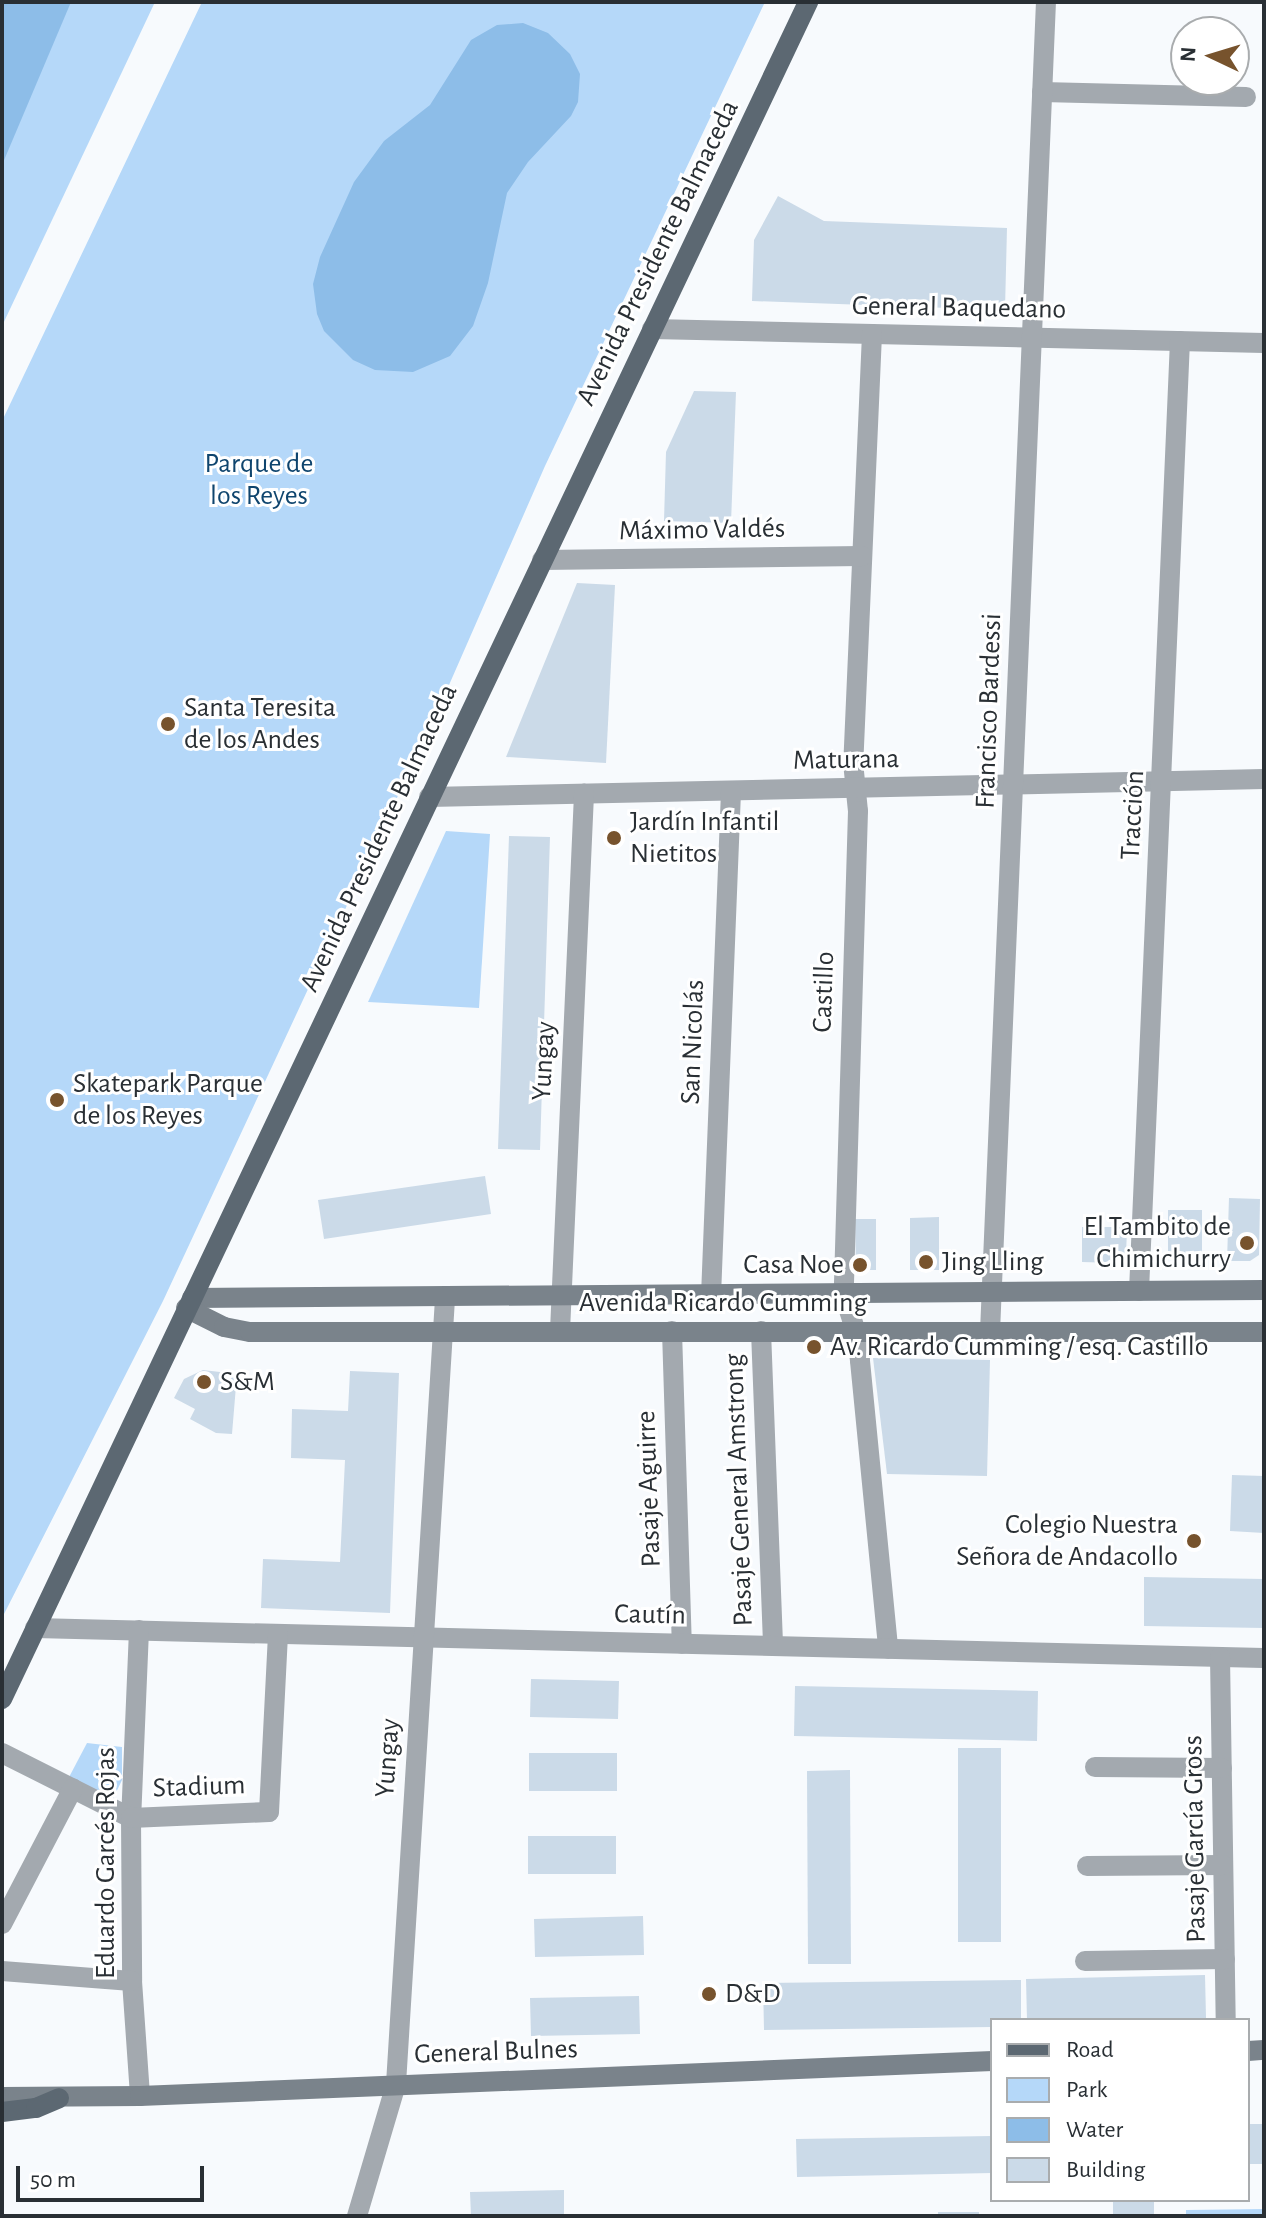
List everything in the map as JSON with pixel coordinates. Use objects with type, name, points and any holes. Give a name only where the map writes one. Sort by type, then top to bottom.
[{"type":"main road","name":"Avenida Presidente Balmaceda","points":[[2,1699],[808,2]]},
{"type":"main road","name":"Avenida Ricardo Cumming","points":[[189,1303],[1264,1290]]},
{"type":"main road","name":"Avenida Ricardo Cumming","points":[[189,1303],[224,1327],[250,1332],[1264,1332]]},
{"type":"main road","name":"General Bulnes","points":[[2,2097],[140,2096],[990,2061]]},
{"type":"main road","points":[[2,2112],[36,2108],[59,2098]]},
{"type":"street","name":"Francisco Bardessi","points":[[990,1332],[1046,2]]},
{"type":"street","points":[[1042,92],[1246,97]]},
{"type":"street","name":"General Baquedano","points":[[652,329],[1264,343]]},
{"type":"street","name":"Castillo","points":[[872,334],[853,762],[856,788],[844,1295],[856,1332],[888,1649]]},
{"type":"street","name":"Tracción","points":[[1139,1291],[1180,341]]},
{"type":"street","name":"Máximo Valdés","points":[[542,560],[862,556]]},
{"type":"street","name":"Maturana","points":[[429,797],[1264,779]]},
{"type":"street","name":"San Nicolás","points":[[711,1296],[731,791]]},
{"type":"street","name":"Yungay","points":[[560,1331],[584,794]]},
{"type":"street","name":"Yungay","points":[[357,2216],[396,2084],[445,1298]]},
{"type":"street","name":"Pasaje Aguirre","points":[[672,1331],[682,1644]]},
{"type":"street","name":"Pasaje General Amstrong","points":[[761,1331],[773,1646]]},
{"type":"street","name":"Cautín","points":[[35,1628],[1264,1658]]},
{"type":"street","name":"Eduardo Garcés Rojas","points":[[139,1630],[131,1818],[132,1981],[140,2096]]},
{"type":"street","name":"Stadium","points":[[2,1753],[131,1818],[269,1812],[278,1634]]},
{"type":"street","name":"Pasaje García Gross","points":[[1220,1657],[1226,2018]]},
{"type":"street","points":[[1095,1767],[1222,1768]]},
{"type":"street","points":[[2,1924],[73,1788]]},
{"type":"street","points":[[1087,1866],[1223,1865]]},
{"type":"street","points":[[1085,1961],[1225,1959]]},
{"type":"street","points":[[2,1971],[132,1981]]},
{"type":"green space","points":[[2,2],[155,2],[2,326]]},
{"type":"green space","name":"Parque de los Reyes","points":[[202,2],[765,2],[545,466],[442,701],[163,1301],[2,1618],[2,421]]},
{"type":"green space","points":[[446,831],[490,834],[479,1008],[368,1002]]},
{"type":"green space","points":[[87,1743],[122,1747],[122,1780],[111,1803],[67,1781]]},
{"type":"green space","points":[[1264,2209],[1264,2216],[1186,2216],[1186,2210]]},
{"type":"water","points":[[2,2],[71,2],[2,165]]},
{"type":"water","points":[[523,23],[548,33],[570,54],[580,74],[578,102],[571,116],[528,162],[507,193],[488,283],[473,326],[450,356],[413,372],[375,370],[353,360],[324,331],[317,314],[313,284],[320,257],[354,182],[384,141],[430,105],[471,40],[497,25]]},
{"type":"building","points":[[778,196],[824,221],[1007,228],[1005,310],[752,301],[754,240]]},
{"type":"building","points":[[694,391],[736,392],[731,523],[664,521],[666,452]]},
{"type":"building","points":[[577,583],[615,585],[606,763],[506,757]]},
{"type":"building","points":[[509,836],[550,837],[540,1150],[498,1149]]},
{"type":"building","points":[[485,1176],[491,1214],[324,1239],[318,1200]]},
{"type":"building","points":[[1229,1198],[1260,1199],[1259,1255],[1250,1261],[1227,1261]]},
{"type":"building","points":[[1168,1210],[1202,1210],[1202,1256],[1168,1256]]},
{"type":"building","points":[[939,1217],[939,1270],[910,1270],[910,1218]]},
{"type":"building","points":[[855,1219],[876,1219],[876,1270],[856,1270]]},
{"type":"building","points":[[1082,1227],[1127,1227],[1126,1257],[1115,1263],[1082,1262]]},
{"type":"building","points":[[873,1358],[990,1360],[987,1476],[887,1474]]},
{"type":"building","points":[[203,1370],[237,1374],[232,1434],[216,1433],[190,1419],[195,1409],[174,1398],[184,1379]]},
{"type":"building","points":[[350,1371],[399,1373],[390,1613],[261,1608],[263,1559],[340,1562],[345,1460],[291,1458],[292,1409],[348,1411]]},
{"type":"building","points":[[1232,1475],[1264,1476],[1264,1533],[1230,1531]]},
{"type":"building","points":[[1144,1577],[1264,1579],[1264,1628],[1144,1626]]},
{"type":"building","points":[[531,1679],[619,1681],[618,1719],[530,1717]]},
{"type":"building","points":[[795,1686],[1038,1691],[1037,1741],[794,1736]]},
{"type":"building","points":[[958,1748],[1001,1748],[1001,1942],[958,1942]]},
{"type":"building","points":[[529,1753],[617,1753],[617,1791],[529,1791]]},
{"type":"building","points":[[850,1770],[851,1964],[808,1964],[807,1771]]},
{"type":"building","points":[[528,1836],[616,1836],[616,1874],[528,1874]]},
{"type":"building","points":[[643,1916],[644,1955],[535,1957],[534,1919]]},
{"type":"building","points":[[1205,1975],[1206,2018],[1027,2018],[1026,1979]]},
{"type":"building","points":[[1021,1980],[1021,2018],[990,2018],[990,2027],[764,2030],[763,1983]]},
{"type":"building","points":[[639,1996],[640,2034],[531,2036],[530,1998]]},
{"type":"building","points":[[1250,2124],[1264,2124],[1264,2164],[1250,2164]]},
{"type":"building","points":[[990,2136],[990,2173],[797,2177],[796,2139]]},
{"type":"building","points":[[564,2190],[564,2216],[471,2216],[470,2192]]},
{"type":"building","points":[[1113,2202],[1154,2202],[1154,2216],[1113,2216]]},
{"type":"building","points":[[938,2212],[979,2212],[979,2216],[938,2216]]},
{"type":"place","name":"Santa Teresita de los Andes","points":[[168,724]]},
{"type":"place","name":"Jardín Infantil Nietitos","points":[[614,838]]},
{"type":"place","name":"Skatepark Parque de los Reyes","points":[[57,1100]]},
{"type":"place","name":"El Tambito de Chimichurry","points":[[1247,1243]]},
{"type":"place","name":"Jing Lling","points":[[926,1262]]},
{"type":"place","name":"Casa Noe","points":[[860,1265]]},
{"type":"place","name":"Av. Ricardo Cumming / esq. Castillo","points":[[814,1347]]},
{"type":"place","name":"S&M","points":[[204,1382]]},
{"type":"place","name":"Colegio Nuestra Señora de Andacollo","points":[[1194,1541]]},
{"type":"place","name":"D&D","points":[[709,1994]]}]
